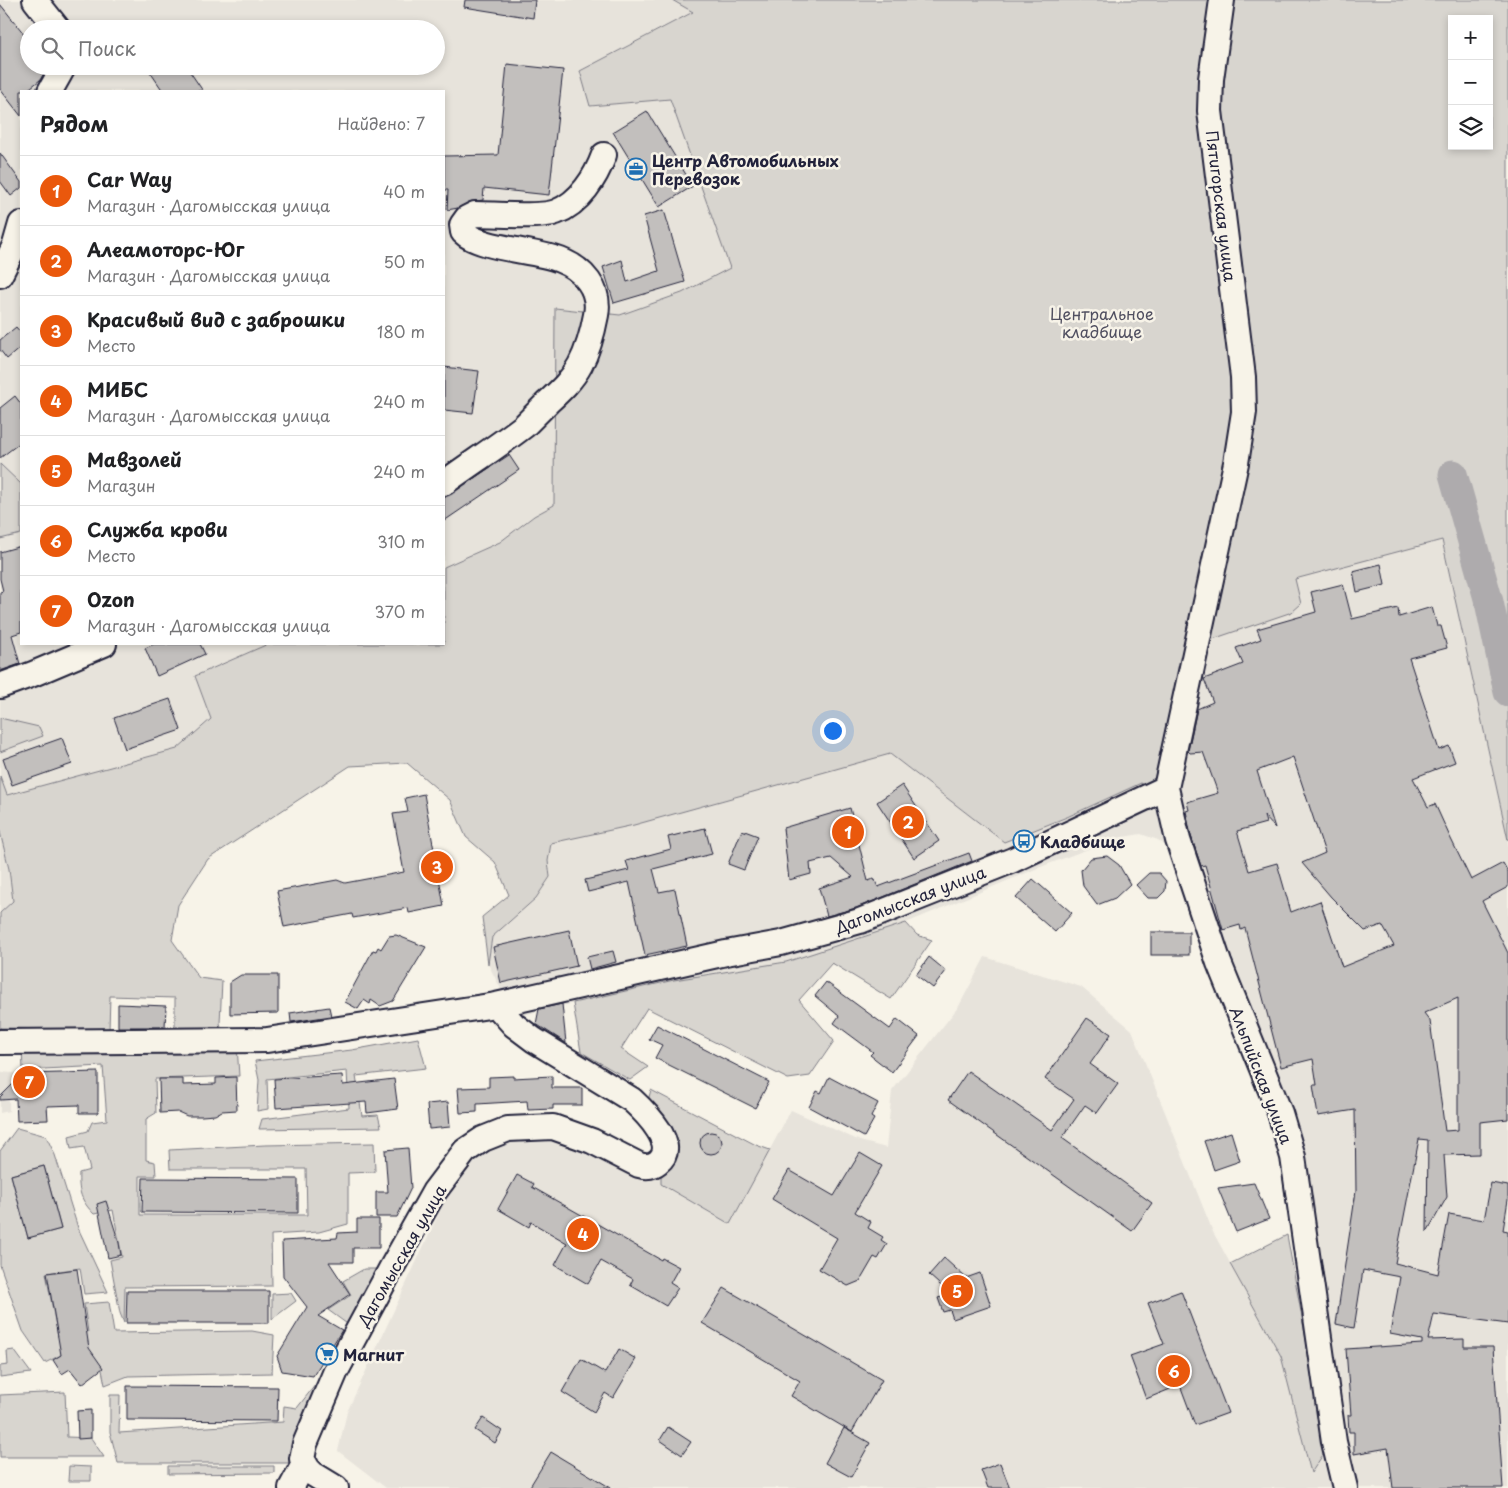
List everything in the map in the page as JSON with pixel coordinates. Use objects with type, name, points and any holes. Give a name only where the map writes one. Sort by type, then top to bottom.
[{"type":"street","points":[[35,0],[51,20]]},
{"type":"street","name":"Пятигорская улица","points":[[1166,788],[1236,463],[1244,412],[1243,377],[1210,111],[1211,79],[1222,0]]},
{"type":"street","points":[[51,90],[59,75]]},
{"type":"street","points":[[445,482],[524,425],[568,383],[581,364],[594,326],[598,306],[595,292],[588,279],[576,268],[561,260],[542,254],[475,241],[463,232],[462,225],[467,218],[475,214],[544,214],[556,212],[567,206],[589,186],[598,172],[604,155]]},
{"type":"street","points":[[0,275],[15,245],[20,228]]},
{"type":"street","points":[[0,686],[102,645]]},
{"type":"street","name":"Дагомысская улица","points":[[0,1042],[267,1040],[496,1005],[726,953],[781,943],[860,921],[1013,860],[1166,788]]},
{"type":"street","name":"Альпийская улица","points":[[1166,788],[1178,840],[1219,963],[1280,1113],[1293,1157],[1334,1442],[1345,1488]]},
{"type":"street","name":"Дагомысская улица","points":[[304,1464],[302,1454],[305,1444],[336,1371],[434,1192],[465,1151],[483,1138],[508,1129],[553,1127],[592,1141],[639,1165],[652,1166],[663,1156],[665,1151],[661,1135],[646,1113],[632,1100],[534,1040],[514,1025],[496,1005]]},
{"type":"street","points":[[291,1488],[304,1464],[313,1474],[336,1488]]},
{"type":"shaded area","points":[[0,0],[672,0],[694,11],[580,71],[591,106],[670,99],[731,268],[682,293],[620,315],[555,309],[555,505],[534,516],[500,542],[445,567],[445,90],[20,90],[20,645],[266,645],[195,676],[211,719],[177,749],[0,797]]},
{"type":"shaded area","points":[[1442,540],[1508,840],[1508,1488],[386,1488],[338,1451],[347,1412],[450,1189],[469,1158],[508,1142],[548,1133],[641,1172],[661,1174],[661,1184],[730,1224],[791,1110],[860,1141],[886,1148],[892,1091],[959,1006],[985,957],[1081,987],[1132,1030],[1213,1232],[1281,1356],[1311,1473],[1332,1441],[1290,1144],[1180,857],[1158,840],[1141,834],[1117,838],[1038,868],[906,923],[786,962],[674,980],[523,1015],[513,1026],[507,1001],[488,964],[492,937],[536,898],[550,877],[548,861],[550,843],[634,825],[890,754],[1004,842],[1067,817],[1141,783],[1153,802],[1201,643],[1301,604],[1294,579]]},
{"type":"shaded area","points":[[0,832],[9,869],[13,901],[0,913]]},
{"type":"shaded area","points":[[27,1070],[30,1090],[9,1094],[9,1111],[0,1113],[0,1072],[14,1073]]},
{"type":"green space","name":"Центральное кладбище","points":[[672,0],[1508,0],[1508,840],[1442,540],[1295,579],[1301,604],[1292,612],[1201,643],[1153,802],[1141,783],[1067,817],[1004,842],[890,754],[634,825],[551,843],[548,861],[550,877],[536,898],[492,937],[488,964],[482,917],[509,895],[495,862],[466,837],[450,800],[407,763],[350,766],[208,859],[178,905],[172,940],[199,978],[222,981],[220,1023],[222,1030],[175,1030],[175,998],[110,996],[109,1030],[0,1028],[0,913],[13,901],[9,869],[0,832],[0,776],[7,795],[177,749],[211,719],[195,676],[266,645],[445,645],[445,567],[500,542],[534,516],[554,505],[555,308],[620,315],[682,293],[730,268],[670,99],[590,106],[580,71],[693,12]]},
{"type":"green space","points":[[0,464],[20,483],[20,534],[0,539]]},
{"type":"green space","points":[[0,718],[39,727],[43,736],[0,752]]},
{"type":"green space","points":[[906,923],[917,935],[932,940],[891,999],[832,963],[799,1000],[834,1041],[810,1076],[788,1079],[647,1008],[621,1049],[648,1067],[630,1080],[581,1052],[573,1003],[674,980],[786,962]]},
{"type":"green space","points":[[418,1038],[426,1068],[356,1076],[362,1116],[378,1115],[381,1127],[259,1129],[262,1119],[349,1108],[347,1071],[267,1079],[268,1109],[257,1111],[259,1080],[255,1061],[352,1050]]},
{"type":"green space","points":[[237,1045],[239,1076],[155,1079],[156,1113],[146,1119],[146,1160],[155,1162],[156,1176],[140,1176],[140,1215],[307,1215],[306,1169],[170,1169],[169,1150],[265,1145],[374,1143],[375,1172],[348,1173],[348,1224],[319,1232],[271,1235],[272,1286],[125,1287],[124,1323],[120,1313],[110,1260],[122,1257],[113,1210],[94,1214],[83,1200],[79,1185],[79,1173],[90,1170],[84,1147],[71,1149],[69,1136],[88,1131],[92,1122],[107,1120],[103,1066],[23,1070],[22,1047]]},
{"type":"green space","points":[[651,1090],[756,1145],[770,1150],[730,1224],[661,1184],[661,1174],[671,1149],[647,1104]]},
{"type":"green space","points":[[17,1128],[46,1136],[55,1155],[78,1228],[108,1292],[84,1294],[80,1268],[46,1273],[58,1337],[88,1332],[84,1304],[109,1302],[114,1333],[252,1331],[274,1335],[272,1373],[128,1376],[105,1385],[101,1365],[69,1351],[45,1363],[23,1331],[0,1265],[0,1151]],"holes":[[[44,1166],[61,1229],[28,1238],[11,1175]]]},
{"type":"green space","points":[[1287,1235],[1326,1450],[1311,1473],[1281,1356],[1230,1264]]},
{"type":"green space","points":[[364,1269],[382,1269],[361,1334],[328,1310],[351,1295],[343,1281]]},
{"type":"green space","points":[[291,1293],[296,1301],[272,1319],[272,1294]]},
{"type":"green space","points":[[14,1350],[31,1373],[0,1377],[0,1366],[8,1365],[7,1351]]},
{"type":"green space","points":[[327,1370],[292,1463],[118,1463],[110,1432],[110,1395],[120,1395],[119,1433],[283,1422],[284,1406],[297,1408]]},
{"type":"green space","points":[[65,1392],[67,1437],[91,1438],[104,1457],[0,1457],[0,1395]]},
{"type":"green space","points":[[69,1466],[91,1467],[91,1481],[68,1481]]},
{"type":"green space","points":[[168,1466],[274,1466],[274,1473],[168,1474]]},
{"type":"building","points":[[465,0],[535,0],[533,18],[464,7]]},
{"type":"building","points":[[0,4],[20,29],[20,75],[43,75],[40,80],[27,90],[20,90],[20,115],[0,89]]},
{"type":"building","points":[[507,64],[563,70],[549,195],[484,188],[483,200],[469,202],[458,208],[447,210],[448,190],[445,190],[445,156],[498,155]]},
{"type":"building","points":[[152,75],[192,75],[202,90],[162,90]]},
{"type":"building","points":[[647,111],[693,186],[659,207],[613,132]]},
{"type":"building","points":[[0,153],[20,181],[20,189],[11,196],[0,181]]},
{"type":"building","points":[[664,210],[685,282],[614,303],[603,267],[622,260],[627,282],[659,271],[644,216]]},
{"type":"building","points":[[16,327],[20,332],[20,348],[7,359],[0,350],[0,340]]},
{"type":"building","points":[[445,367],[479,371],[473,413],[445,410]]},
{"type":"building","points":[[15,396],[20,403],[20,443],[0,458],[0,408]]},
{"type":"building","points":[[509,455],[519,470],[445,520],[445,497]]},
{"type":"building","points":[[20,546],[20,632],[12,635],[20,664],[0,671],[0,592],[3,591],[0,579],[0,552]]},
{"type":"building","points":[[1381,564],[1385,585],[1357,592],[1353,571]]},
{"type":"building","points":[[1343,584],[1352,619],[1398,608],[1399,617],[1432,607],[1437,626],[1441,626],[1447,648],[1409,658],[1439,750],[1449,746],[1455,762],[1413,778],[1428,807],[1435,804],[1471,880],[1503,863],[1508,872],[1508,887],[1482,901],[1508,953],[1508,1119],[1480,1122],[1480,1154],[1444,1155],[1447,1197],[1427,1232],[1428,1140],[1419,1139],[1395,1263],[1438,1274],[1449,1214],[1484,1220],[1491,1183],[1508,1186],[1508,1200],[1503,1230],[1508,1231],[1508,1324],[1434,1314],[1428,1340],[1464,1339],[1464,1347],[1493,1347],[1503,1488],[1393,1488],[1388,1448],[1354,1454],[1354,1432],[1349,1432],[1348,1415],[1351,1415],[1346,1349],[1422,1344],[1422,1340],[1390,1334],[1400,1277],[1363,1270],[1354,1328],[1336,1324],[1356,1191],[1355,1110],[1318,1116],[1313,1085],[1317,1085],[1313,1059],[1281,1067],[1245,928],[1241,930],[1240,925],[1223,930],[1205,865],[1201,866],[1191,836],[1186,811],[1189,810],[1187,802],[1218,793],[1203,752],[1190,753],[1188,751],[1197,709],[1213,702],[1204,679],[1243,664],[1236,648],[1261,639],[1257,629],[1316,612],[1311,592]],"holes":[[[1293,757],[1325,853],[1302,863],[1331,897],[1365,931],[1382,925],[1394,946],[1342,967],[1320,901],[1291,912],[1277,863],[1249,871],[1237,831],[1266,823],[1264,816],[1275,828],[1257,771]],[[1458,998],[1458,1130],[1445,1131],[1430,1021],[1424,1013]]]},
{"type":"building","points":[[152,645],[200,645],[205,654],[157,676],[145,648]]},
{"type":"building","points":[[170,699],[181,730],[125,749],[114,718]]},
{"type":"building","points":[[62,738],[72,764],[12,785],[3,759]]},
{"type":"building","points":[[902,785],[939,841],[914,858],[877,802]]},
{"type":"building","points":[[424,794],[444,906],[409,913],[408,908],[353,918],[352,914],[284,927],[277,891],[337,880],[345,883],[404,872],[393,814],[408,812],[405,798]]},
{"type":"building","points":[[850,808],[868,881],[874,879],[878,887],[969,853],[972,861],[856,908],[827,916],[819,888],[853,877],[831,858],[810,863],[811,874],[789,880],[783,828]]},
{"type":"building","points":[[705,828],[712,854],[653,869],[659,892],[675,889],[687,946],[645,955],[629,882],[588,892],[585,880],[629,870],[626,861],[671,849],[668,837]]},
{"type":"building","points":[[742,830],[758,836],[744,870],[728,864]]},
{"type":"building","points":[[1107,856],[1119,865],[1130,884],[1115,898],[1097,905],[1083,886],[1081,870],[1091,858]]},
{"type":"building","points":[[1149,873],[1159,873],[1166,881],[1165,891],[1158,898],[1148,898],[1136,885]]},
{"type":"building","points":[[1033,879],[1072,913],[1055,932],[1016,898]]},
{"type":"building","points":[[569,930],[577,966],[501,983],[493,947]]},
{"type":"building","points":[[1151,932],[1189,932],[1189,955],[1151,955]]},
{"type":"building","points":[[396,935],[426,947],[393,1001],[380,1006],[371,1000],[370,1004],[364,1000],[358,1009],[345,1002],[373,950],[376,951],[378,947],[381,949],[389,936]]},
{"type":"building","points":[[613,951],[616,962],[590,969],[587,957]]},
{"type":"building","points":[[929,957],[946,971],[933,988],[916,975]]},
{"type":"building","points":[[241,975],[278,975],[278,1013],[230,1014],[230,982]]},
{"type":"building","points":[[826,982],[890,1029],[897,1019],[919,1036],[892,1072],[870,1055],[873,1052],[834,1023],[839,1016],[815,996]]},
{"type":"building","points":[[118,1004],[166,1006],[165,1027],[118,1027]]},
{"type":"building","points":[[562,1004],[566,1043],[536,1024],[539,1009]]},
{"type":"building","points":[[329,1007],[331,1016],[291,1022],[290,1013]]},
{"type":"building","points":[[1087,1018],[1111,1034],[1090,1064],[1118,1084],[1097,1113],[1085,1105],[1062,1138],[1152,1203],[1132,1231],[948,1100],[968,1071],[1052,1130],[1074,1099],[1045,1079]]},
{"type":"building","points":[[657,1025],[769,1082],[755,1108],[655,1058],[662,1045],[649,1039]]},
{"type":"building","points":[[98,1072],[98,1113],[79,1113],[79,1105],[47,1106],[48,1120],[17,1121],[16,1099],[0,1100],[0,1097],[23,1074]]},
{"type":"building","points":[[342,1075],[343,1085],[394,1079],[398,1109],[367,1113],[366,1102],[276,1108],[274,1079]]},
{"type":"building","points":[[513,1076],[513,1078],[552,1076],[552,1088],[582,1088],[582,1105],[553,1105],[553,1109],[528,1110],[527,1101],[477,1104],[477,1112],[460,1113],[458,1088],[489,1087],[489,1077]]},
{"type":"building","points":[[236,1077],[237,1110],[222,1111],[215,1115],[202,1116],[187,1116],[178,1112],[160,1113],[159,1079],[183,1079],[183,1085],[216,1084],[216,1078]]},
{"type":"building","points":[[829,1077],[878,1103],[871,1117],[874,1119],[864,1137],[809,1107],[817,1091],[821,1093]]},
{"type":"building","points":[[448,1102],[450,1127],[429,1129],[427,1104]]},
{"type":"building","points":[[707,1132],[715,1132],[722,1139],[722,1147],[715,1154],[707,1154],[700,1147],[700,1139]]},
{"type":"building","points":[[1231,1132],[1240,1161],[1214,1170],[1204,1141]]},
{"type":"building","points":[[408,1148],[411,1188],[397,1217],[376,1217],[376,1192],[388,1192],[385,1150]]},
{"type":"building","points":[[860,1153],[882,1166],[855,1212],[871,1222],[868,1228],[883,1237],[881,1240],[887,1244],[878,1259],[874,1257],[860,1281],[848,1286],[819,1269],[837,1238],[772,1199],[789,1170],[834,1196]]},
{"type":"building","points":[[44,1166],[61,1229],[28,1238],[11,1175]]},
{"type":"building","points":[[517,1175],[534,1184],[532,1187],[661,1260],[662,1258],[679,1267],[670,1283],[678,1288],[666,1306],[630,1285],[633,1279],[601,1261],[588,1284],[555,1265],[567,1243],[531,1222],[529,1227],[498,1209]]},
{"type":"building","points":[[143,1178],[298,1179],[298,1213],[142,1212]]},
{"type":"building","points":[[1254,1183],[1269,1219],[1236,1232],[1218,1188]]},
{"type":"building","points":[[106,1201],[121,1255],[108,1258],[97,1204]]},
{"type":"building","points":[[357,1219],[379,1219],[379,1248],[353,1248],[353,1262],[329,1262],[350,1294],[318,1316],[342,1330],[313,1376],[282,1371],[277,1356],[307,1307],[283,1276],[282,1241],[337,1238],[338,1233],[357,1232]]},
{"type":"building","points":[[944,1258],[966,1278],[980,1273],[991,1306],[953,1319],[950,1310],[943,1312],[938,1298],[950,1294],[929,1275]]},
{"type":"building","points":[[77,1269],[89,1348],[103,1368],[82,1384],[70,1369],[62,1374],[53,1360],[61,1355],[47,1273]]},
{"type":"building","points":[[724,1288],[882,1380],[852,1432],[791,1396],[800,1381],[702,1323]]},
{"type":"building","points":[[127,1291],[269,1291],[269,1323],[126,1323]]},
{"type":"building","points":[[1181,1291],[1228,1413],[1195,1425],[1180,1385],[1146,1399],[1130,1356],[1164,1344],[1148,1303]]},
{"type":"building","points":[[619,1349],[636,1359],[613,1398],[605,1393],[594,1412],[562,1392],[581,1359],[605,1373]]},
{"type":"building","points":[[127,1386],[278,1387],[277,1421],[127,1420]]},
{"type":"building","points":[[91,1410],[91,1438],[78,1439],[77,1411]]},
{"type":"building","points":[[483,1418],[502,1431],[495,1443],[475,1430]]},
{"type":"building","points":[[668,1427],[691,1442],[682,1455],[660,1440]]},
{"type":"building","points":[[844,1428],[870,1443],[851,1477],[825,1463]]},
{"type":"building","points":[[551,1452],[611,1488],[529,1488]]},
{"type":"building","points":[[1000,1463],[1010,1488],[988,1488],[981,1470]]},
{"type":"waterway","points":[[1453,474],[1489,602],[1508,692]]},
{"type":"place","name":"Центр Автомобильных Перевозок","points":[[636,169]]},
{"type":"place","name":"Алеамоторс-Юг","points":[[908,822]]},
{"type":"place","name":"Car Way","points":[[848,832]]},
{"type":"place","name":"Кладбище","points":[[1024,841]]},
{"type":"place","name":"Красивый вид с заброшки","points":[[437,867]]},
{"type":"place","name":"Ozon","points":[[29,1082]]},
{"type":"place","name":"МИБС","points":[[583,1234]]},
{"type":"place","name":"Мавзолей","points":[[957,1291]]},
{"type":"place","name":"Магнит","points":[[327,1354]]},
{"type":"place","name":"Служба крови","points":[[1174,1371]]}]
